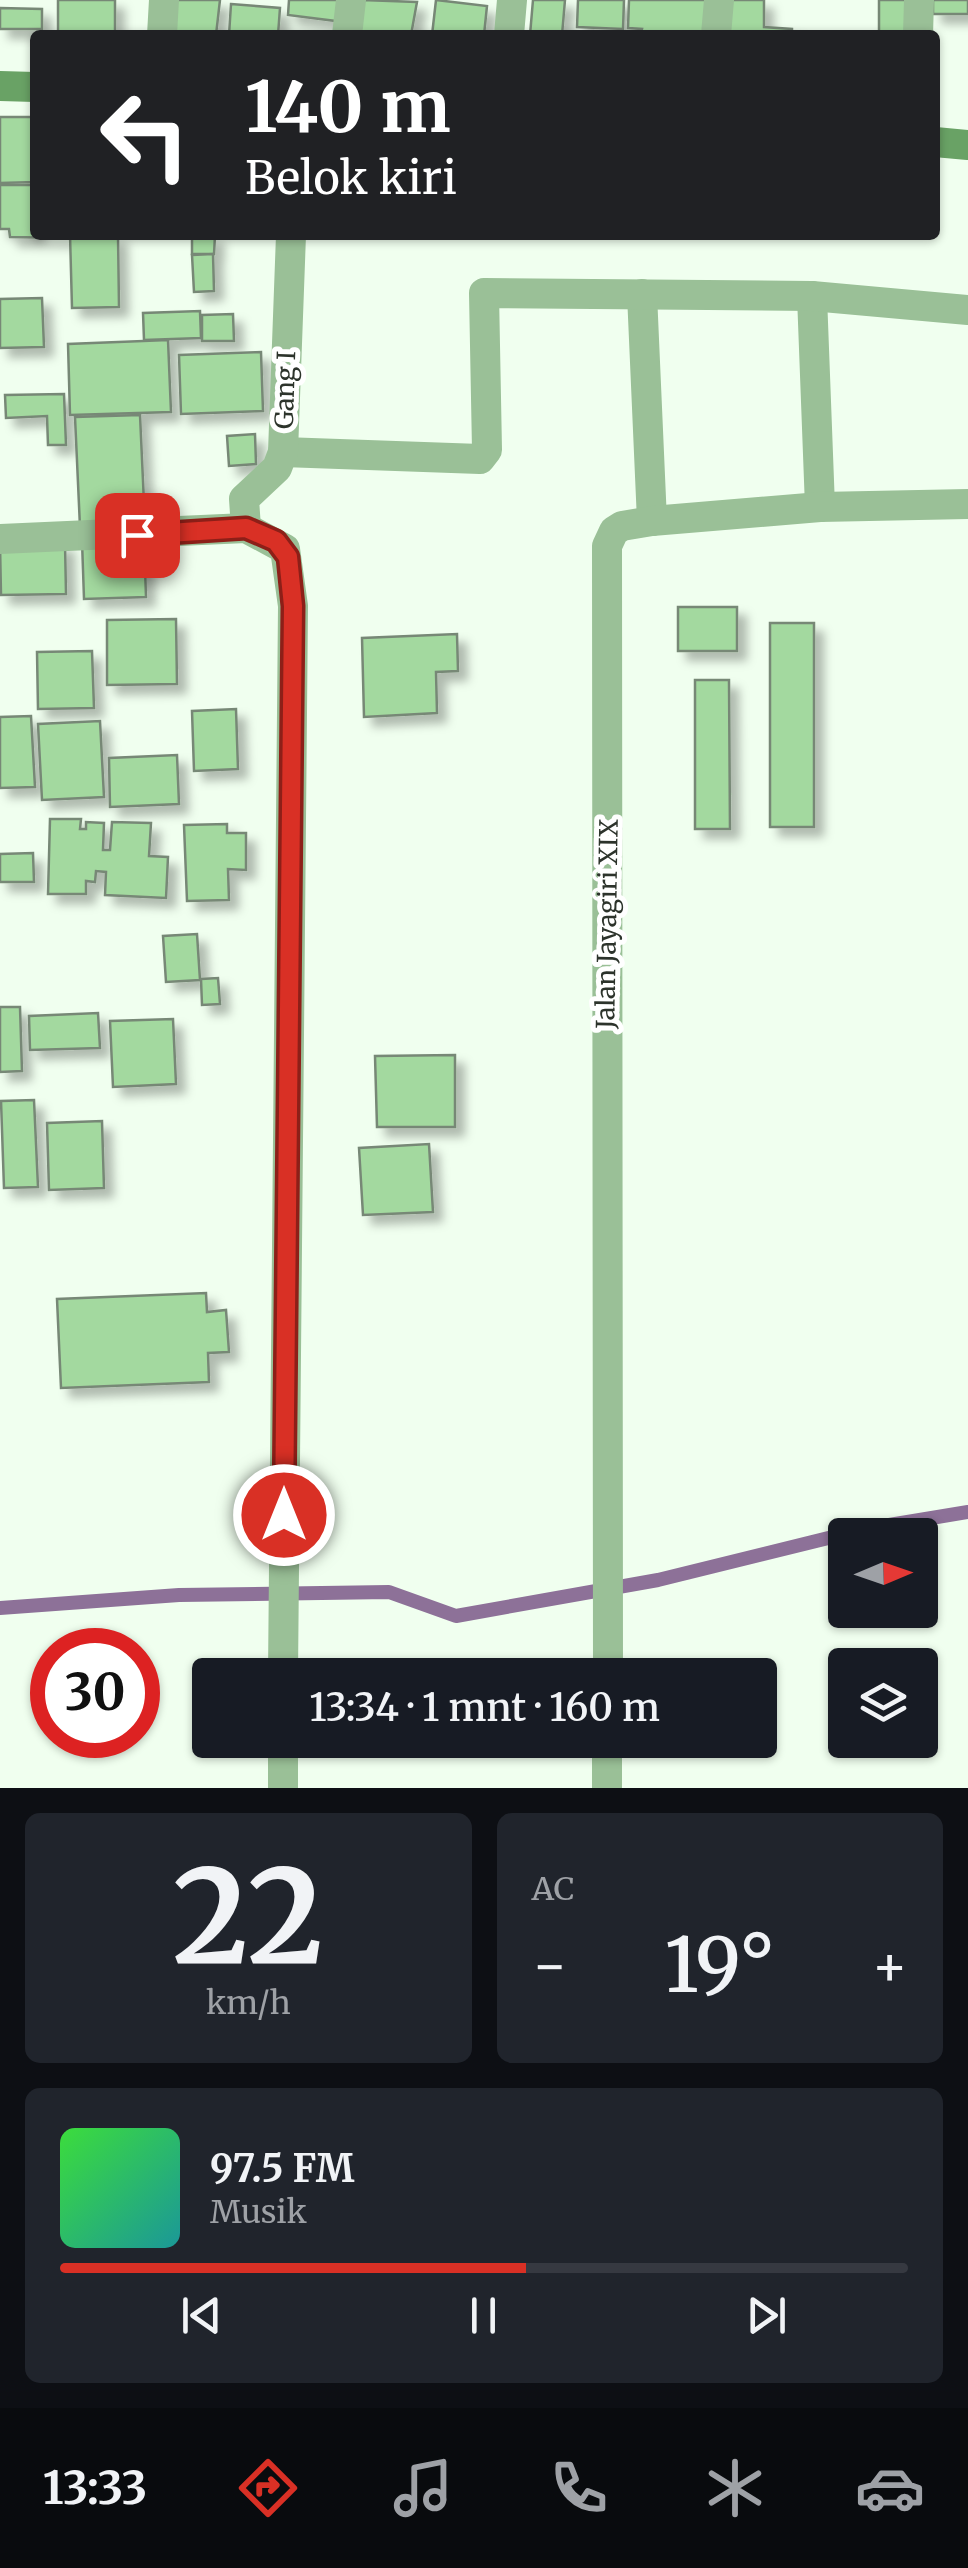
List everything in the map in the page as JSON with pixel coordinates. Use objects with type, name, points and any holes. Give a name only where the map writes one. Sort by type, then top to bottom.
[{"type":"street","points":[[162,30],[164,0]]},
{"type":"street","points":[[347,30],[350,0]]},
{"type":"street","points":[[509,30],[512,0]]},
{"type":"street","points":[[716,30],[719,0]]},
{"type":"street","points":[[918,30],[919,0]]},
{"type":"street","points":[[0,86],[30,87]]},
{"type":"street","points":[[940,142],[968,145]]},
{"type":"street","name":"Gang I","points":[[246,528],[244,499],[277,468],[283,452],[291,240]]},
{"type":"street","points":[[283,452],[480,459],[486,450],[484,292],[812,296],[968,310]]},
{"type":"street","points":[[642,294],[652,521]]},
{"type":"street","points":[[812,296],[820,507]]},
{"type":"street","name":"Jalan Jayagiri XIX","points":[[608,1658],[607,546],[614,531],[622,526],[652,521],[820,507],[968,504]]},
{"type":"street","points":[[0,539],[246,528],[285,549],[293,606],[283,1658]]},
{"type":"street","points":[[282,1788],[283,1758]]},
{"type":"street","points":[[606,1788],[607,1758]]},
{"type":"building","points":[[58,0],[115,0],[115,30],[58,30]]},
{"type":"building","points":[[174,0],[220,0],[217,30],[171,30]]},
{"type":"building","points":[[289,0],[338,0],[336,21],[288,15]]},
{"type":"building","points":[[362,0],[417,2],[412,30],[356,30]]},
{"type":"building","points":[[436,0],[487,6],[485,30],[433,30]]},
{"type":"building","points":[[533,0],[565,0],[562,30],[530,30]]},
{"type":"building","points":[[578,0],[624,0],[623,29],[577,27]]},
{"type":"building","points":[[629,0],[715,0],[706,30],[628,28]]},
{"type":"building","points":[[726,0],[764,0],[764,27],[792,29],[792,30],[725,30]]},
{"type":"building","points":[[879,0],[907,0],[906,30],[879,30]]},
{"type":"building","points":[[933,0],[968,0],[968,14],[933,14]]},
{"type":"building","points":[[231,4],[280,8],[278,30],[229,30]]},
{"type":"building","points":[[0,8],[42,9],[42,29],[0,29]]},
{"type":"building","points":[[0,117],[30,117],[30,182],[0,183]]},
{"type":"building","points":[[0,185],[30,185],[30,237],[10,237],[9,229],[0,229]]},
{"type":"building","points":[[70,240],[118,240],[119,307],[72,308]]},
{"type":"building","points":[[192,240],[215,240],[214,254],[192,254]]},
{"type":"building","points":[[213,254],[214,291],[194,292],[192,255]]},
{"type":"building","points":[[42,298],[44,347],[0,348],[0,299]]},
{"type":"building","points":[[200,311],[201,338],[144,340],[143,313]]},
{"type":"building","points":[[233,314],[234,341],[202,341],[202,315]]},
{"type":"building","points":[[168,340],[171,412],[70,415],[68,344]]},
{"type":"building","points":[[261,352],[263,411],[181,414],[179,355]]},
{"type":"building","points":[[64,394],[66,445],[48,445],[47,416],[6,418],[5,395]]},
{"type":"building","points":[[140,415],[145,525],[80,527],[75,417]]},
{"type":"building","points":[[255,434],[256,464],[229,466],[227,436]]},
{"type":"building","points":[[144,538],[146,597],[84,599],[82,541]]},
{"type":"building","points":[[65,543],[66,594],[1,595],[0,544]]},
{"type":"building","points":[[678,607],[737,607],[737,651],[678,651]]},
{"type":"building","points":[[176,619],[177,684],[107,685],[107,620]]},
{"type":"building","points":[[770,623],[814,623],[814,827],[770,827]]},
{"type":"building","points":[[457,634],[458,671],[436,672],[437,713],[364,717],[362,638]]},
{"type":"building","points":[[92,651],[94,708],[38,709],[37,652]]},
{"type":"building","points":[[695,680],[729,680],[730,829],[695,829]]},
{"type":"building","points":[[236,709],[238,769],[194,771],[192,711]]},
{"type":"building","points":[[31,716],[35,787],[0,788],[0,717]]},
{"type":"building","points":[[100,721],[104,797],[42,800],[38,724]]},
{"type":"building","points":[[177,755],[179,804],[110,807],[109,758]]},
{"type":"building","points":[[50,819],[81,819],[80,829],[86,829],[86,822],[104,823],[103,850],[110,850],[112,822],[151,823],[149,856],[168,857],[166,898],[105,895],[106,872],[96,871],[95,882],[86,881],[86,894],[48,894]]},
{"type":"building","points":[[227,824],[227,833],[246,833],[246,870],[228,869],[229,900],[187,901],[184,825]]},
{"type":"building","points":[[33,853],[34,882],[0,882],[0,854]]},
{"type":"building","points":[[197,934],[200,980],[166,982],[163,936]]},
{"type":"building","points":[[218,978],[220,1004],[202,1005],[201,979]]},
{"type":"building","points":[[0,1007],[20,1007],[22,1071],[0,1072]]},
{"type":"building","points":[[98,1013],[100,1048],[30,1050],[29,1016]]},
{"type":"building","points":[[173,1019],[176,1084],[113,1087],[110,1021]]},
{"type":"building","points":[[455,1055],[455,1127],[377,1127],[375,1056]]},
{"type":"building","points":[[34,1100],[38,1187],[4,1188],[1,1101]]},
{"type":"building","points":[[102,1121],[104,1188],[49,1190],[47,1123]]},
{"type":"building","points":[[429,1144],[433,1212],[363,1215],[359,1148]]},
{"type":"building","points":[[206,1293],[207,1312],[226,1310],[229,1352],[208,1353],[209,1382],[61,1388],[57,1299]]},
{"type":"waterway","points":[[0,1608],[179,1595],[389,1592],[456,1616],[658,1580],[865,1529],[968,1512]]},
{"type":"route","points":[[137,535],[246,528],[276,541],[288,557],[293,606],[284,1515]]}]
